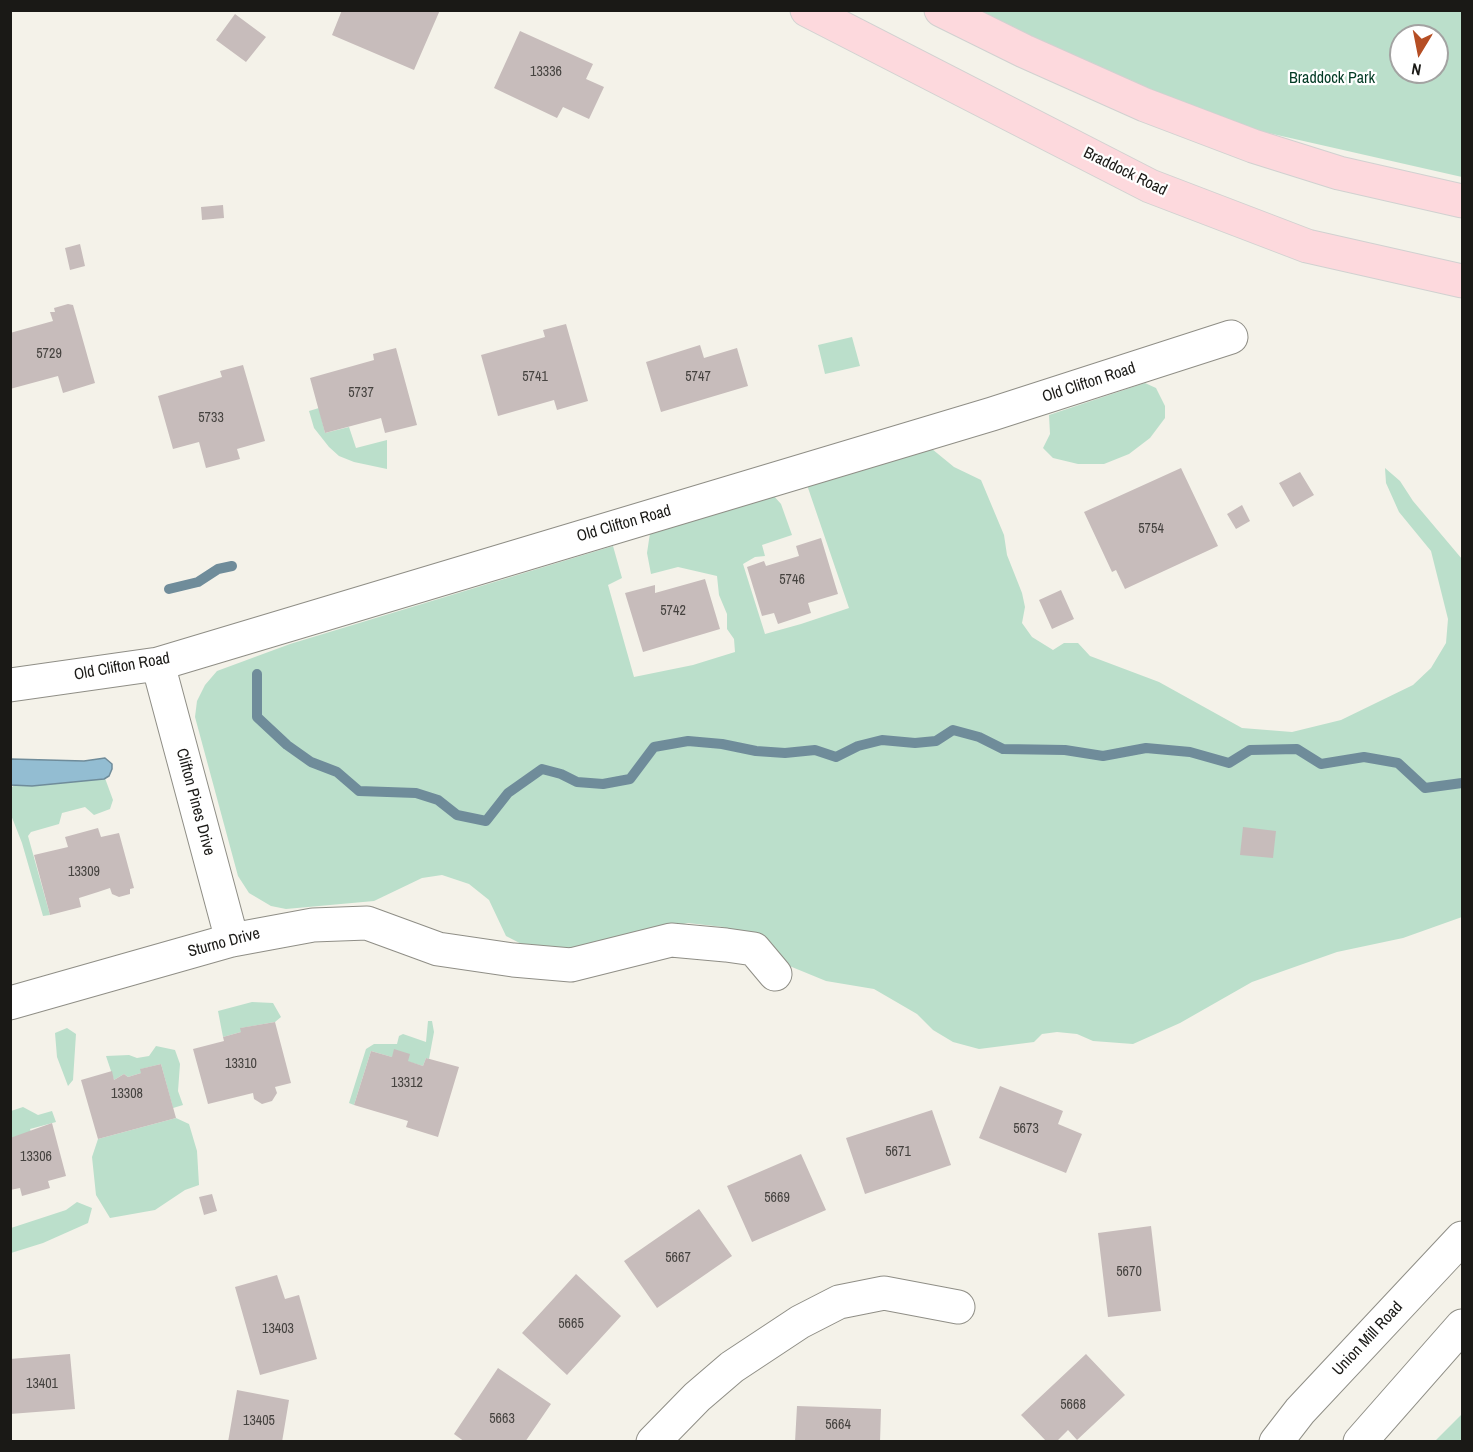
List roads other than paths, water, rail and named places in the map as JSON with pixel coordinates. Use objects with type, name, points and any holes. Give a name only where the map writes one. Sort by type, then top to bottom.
[{"type":"main road","name":"Braddock Road","points":[[807,10],[1150,186],[1307,246],[1462,281]]},
{"type":"main road","points":[[941,10],[1024,51],[1135,100],[1252,146],[1340,173],[1462,201]]},
{"type":"street","name":"Old Clifton Road","points":[[10,685],[158,664],[981,418],[1231,337]]},
{"type":"street","name":"Clifton Pines Drive","points":[[158,664],[232,940]]},
{"type":"street","name":"Sturno Drive","points":[[10,1003],[232,940],[313,925],[368,923],[438,949],[503,959],[571,965],[671,940],[754,949],[774,975]]},
{"type":"street","name":"Union Mill Road","points":[[1276,1442],[1300,1412],[1462,1238]]},
{"type":"street","points":[[653,1442],[697,1397],[732,1367],[800,1322],[839,1302],[884,1293],[958,1307]]},
{"type":"street","points":[[1360,1442],[1462,1326]]},
{"type":"water","points":[[105,758],[112,764],[112,769],[109,776],[104,779],[32,786],[11,785],[11,759],[84,761]]},
{"type":"waterway","points":[[169,589],[198,582],[218,569],[232,566]]},
{"type":"waterway","points":[[257,674],[257,717],[287,745],[311,762],[337,772],[359,791],[416,793],[438,800],[457,815],[486,821],[508,793],[542,769],[561,774],[577,782],[603,784],[630,779],[654,747],[688,741],[722,744],[756,751],[785,753],[815,750],[836,757],[858,746],[882,740],[915,743],[936,741],[953,730],[979,737],[1003,749],[1065,750],[1103,756],[1146,748],[1190,752],[1229,763],[1250,750],[1297,749],[1321,764],[1364,757],[1398,763],[1425,788],[1462,783]]},
{"type":"park label","name":"Braddock Park","points":[[1332,79]]}]
